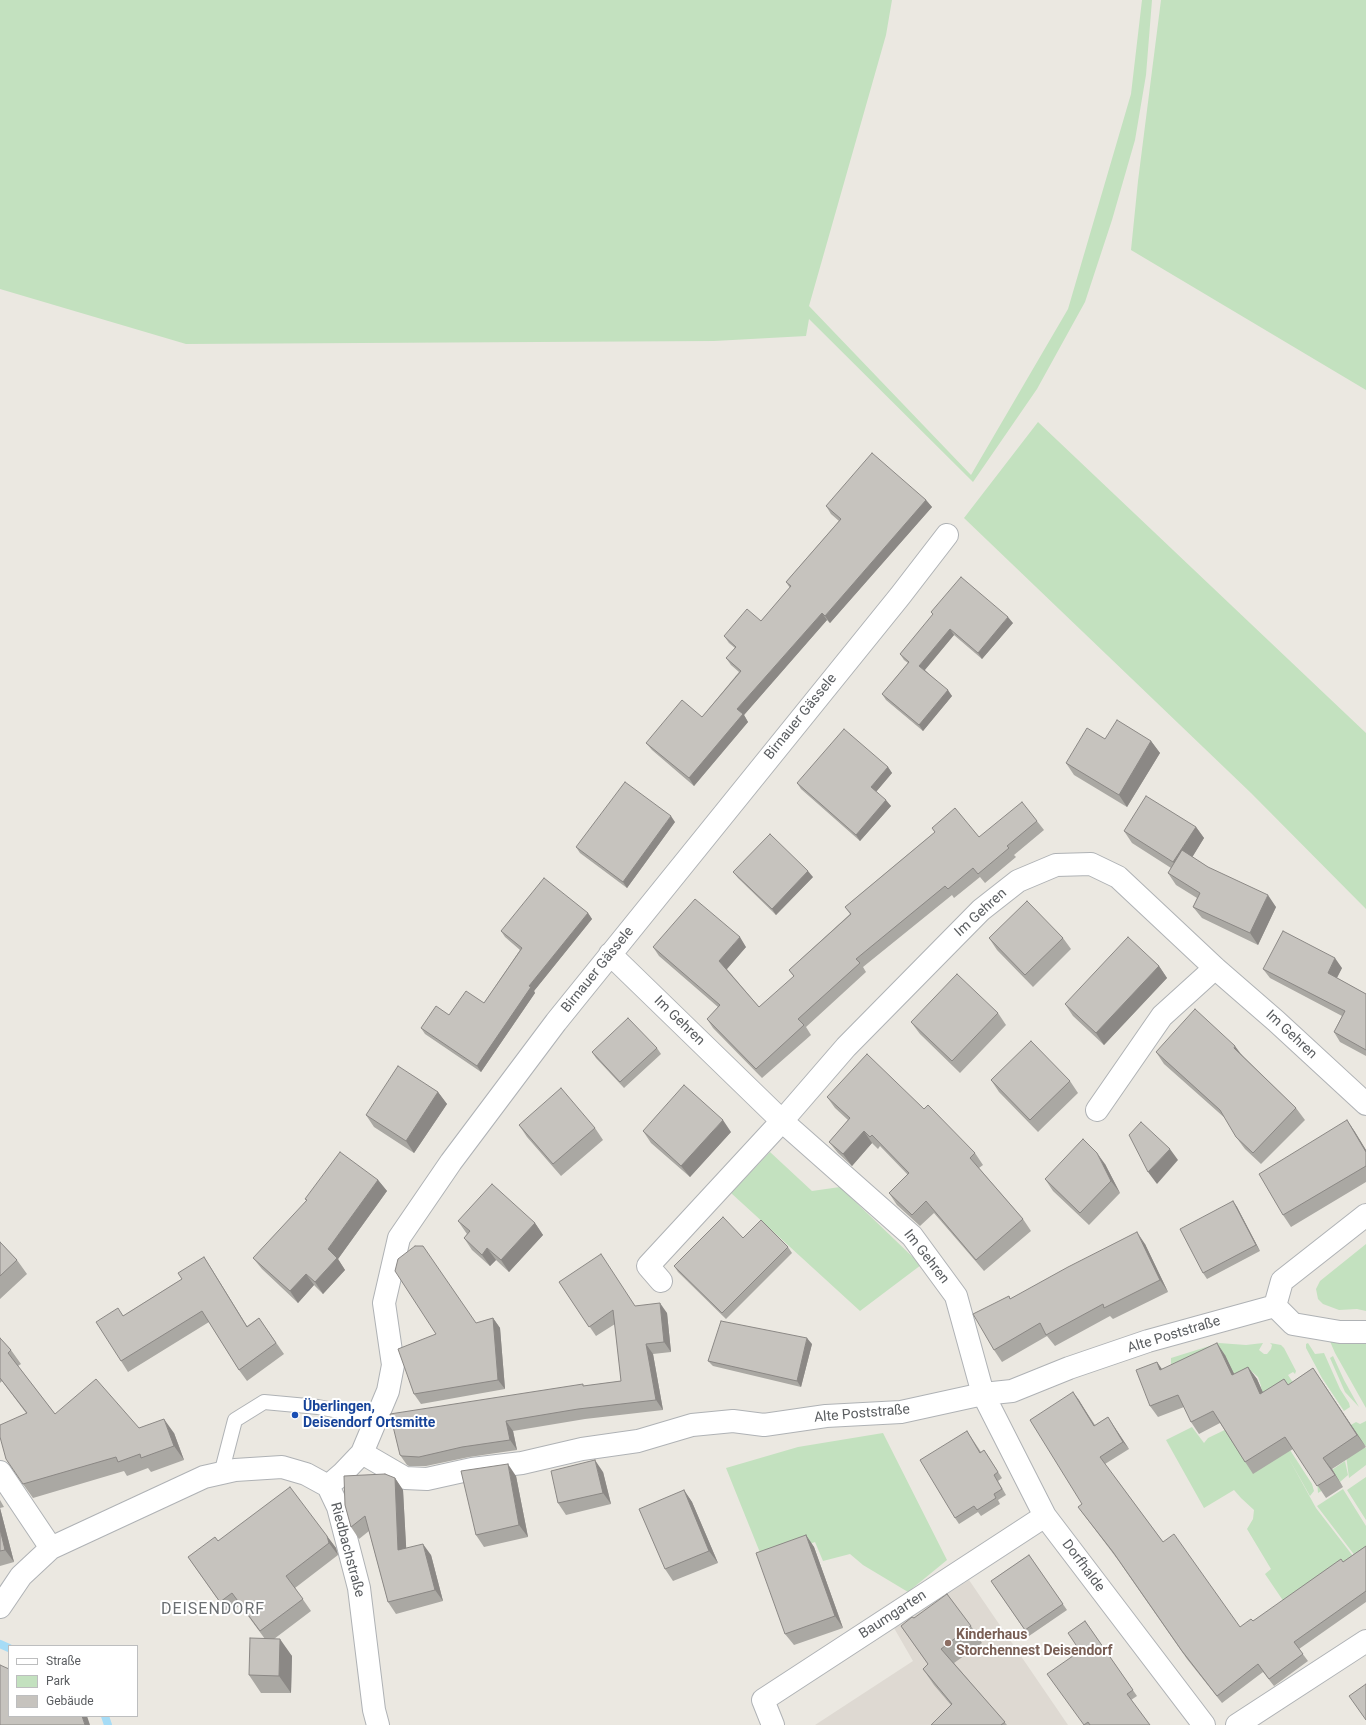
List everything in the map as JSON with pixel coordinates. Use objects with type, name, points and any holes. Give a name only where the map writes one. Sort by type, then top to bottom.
[{"type":"street","name":"Birnauer Gässele","points":[[362,1453],[387,1417],[388,1391],[393,1365],[384,1303],[399,1238],[496,1100],[610,954],[900,596],[947,535]]},
{"type":"street","name":"Im Gehren","points":[[661,1281],[648,1266],[782,1121],[846,1047],[982,910],[1018,881],[1056,865],[1091,864],[1118,876],[1215,968],[1276,1021],[1366,1104]]},
{"type":"street","name":"Im Gehren","points":[[610,954],[782,1121],[912,1236],[956,1296],[983,1394]]},
{"type":"street","points":[[1097,1110],[1162,1016],[1215,968]]},
{"type":"street","points":[[1366,1215],[1282,1281],[1275,1306],[1293,1324],[1340,1332],[1366,1332]]},
{"type":"street","name":"Alte Poststraße","points":[[362,1453],[405,1478],[426,1479],[472,1469],[522,1463],[582,1449],[638,1441],[692,1425],[733,1421],[764,1425],[826,1416],[901,1412],[983,1394],[1012,1391],[1069,1368],[1148,1341],[1275,1306]]},
{"type":"street","name":"Dorfhalde","points":[[983,1394],[1045,1516],[1204,1725]]},
{"type":"street","points":[[328,1486],[362,1453]]},
{"type":"street","name":"Riedbachstraße","points":[[0,1606],[20,1576],[51,1548],[204,1477],[235,1470],[282,1467],[306,1474],[328,1486],[338,1507],[359,1588],[374,1710],[378,1725]]},
{"type":"street","points":[[0,1472],[51,1548]]},
{"type":"street","name":"Baumgarten","points":[[773,1725],[763,1700],[1045,1516]]},
{"type":"street","points":[[1236,1725],[1366,1641]]},
{"type":"lane","points":[[221,1474],[234,1420],[264,1402],[318,1407],[387,1417]]},
{"type":"shaded area","points":[[969,1580],[1068,1725],[815,1725],[913,1661],[894,1628]]},
{"type":"green space","points":[[0,0],[892,0],[886,35],[809,306],[971,475],[1068,309],[1131,94],[1142,0],[1152,0],[1146,75],[1135,140],[1112,220],[1085,302],[1037,389],[973,482],[809,319],[806,336],[714,341],[186,344],[0,289]]},
{"type":"green space","points":[[1161,0],[1366,0],[1366,390],[1131,250],[1138,181]]},
{"type":"green space","points":[[1038,422],[1366,733],[1366,909],[1251,793],[964,518]]},
{"type":"green space","points":[[770,1152],[812,1191],[840,1187],[921,1265],[860,1311],[731,1193]]},
{"type":"green space","points":[[1366,1244],[1366,1311],[1357,1309],[1339,1310],[1323,1304],[1318,1299],[1316,1289],[1320,1281]]},
{"type":"green space","points":[[1329,1339],[1366,1344],[1366,1408],[1335,1353]]},
{"type":"green space","points":[[1219,1343],[1246,1345],[1263,1343],[1259,1350],[1264,1354],[1267,1354],[1271,1349],[1272,1345],[1270,1343],[1281,1345],[1284,1348],[1296,1371],[1295,1374],[1293,1372],[1288,1375],[1294,1384],[1290,1450],[1312,1484],[1314,1491],[1310,1496],[1288,1457],[1316,1508],[1356,1560],[1284,1602],[1265,1574],[1271,1569],[1247,1529],[1253,1519],[1254,1510],[1234,1490],[1204,1508],[1166,1440],[1192,1427],[1204,1443],[1208,1438],[1235,1425],[1171,1367],[1171,1358]],"holes":[[[1251,1371],[1258,1377],[1261,1386],[1264,1409]]]},
{"type":"green space","points":[[1308,1343],[1315,1354],[1324,1353],[1340,1389],[1349,1403],[1350,1407],[1344,1411],[1322,1378],[1306,1348],[1306,1344]]},
{"type":"green space","points":[[1333,1356],[1359,1407],[1345,1392],[1330,1358]]},
{"type":"green space","points":[[1366,1421],[1366,1446],[1335,1434],[1356,1422],[1360,1424]]},
{"type":"green space","points":[[883,1433],[947,1560],[908,1592],[863,1565],[850,1554],[823,1561],[815,1542],[763,1560],[726,1468],[798,1447]]},
{"type":"green space","points":[[1360,1446],[1366,1448],[1366,1465],[1349,1478],[1346,1455]]},
{"type":"green space","points":[[1345,1461],[1348,1475],[1340,1482],[1339,1480],[1318,1493],[1317,1480]]},
{"type":"green space","points":[[1366,1477],[1366,1520],[1347,1490]]},
{"type":"green space","points":[[1343,1489],[1366,1526],[1366,1557],[1359,1561],[1317,1506]]},
{"type":"building","points":[[872,453],[926,500],[825,616],[822,613],[737,709],[743,714],[689,778],[646,743],[682,700],[702,717],[741,671],[726,658],[736,647],[724,636],[747,609],[761,621],[791,586],[786,582],[841,519],[826,506]]},
{"type":"building","points":[[961,577],[1008,617],[978,653],[950,629],[919,666],[948,690],[919,725],[882,694],[909,662],[900,654],[933,614],[931,612]]},
{"type":"building","points":[[1117,720],[1151,741],[1119,795],[1066,763],[1087,728],[1105,739]]},
{"type":"building","points":[[844,729],[888,767],[871,787],[886,800],[856,835],[797,783]]},
{"type":"building","points":[[625,782],[671,816],[623,882],[576,847]]},
{"type":"building","points":[[1146,796],[1196,827],[1173,862],[1124,831]]},
{"type":"building","points":[[1022,802],[1037,821],[1007,846],[1009,848],[978,874],[973,868],[948,889],[945,886],[856,959],[860,963],[798,1019],[804,1025],[756,1069],[707,1019],[720,1005],[653,947],[695,899],[740,937],[719,961],[759,1007],[794,976],[789,970],[851,914],[845,907],[935,832],[932,828],[955,808],[979,837]]},
{"type":"building","points":[[770,834],[808,871],[772,909],[733,872]]},
{"type":"building","points":[[1182,850],[1208,867],[1268,895],[1250,933],[1193,907],[1200,893],[1168,873]]},
{"type":"building","points":[[544,878],[588,913],[529,986],[531,987],[477,1066],[421,1028],[436,1006],[449,1015],[466,991],[484,1003],[522,948],[501,931]]},
{"type":"building","points":[[1027,901],[1063,938],[1025,975],[989,938]]},
{"type":"building","points":[[1283,931],[1335,958],[1328,973],[1366,994],[1366,1050],[1334,1032],[1345,1011],[1263,969]]},
{"type":"building","points":[[1128,937],[1159,966],[1096,1033],[1065,1004]]},
{"type":"building","points":[[957,974],[998,1013],[952,1061],[911,1022]]},
{"type":"building","points":[[1195,1009],[1235,1046],[1234,1048],[1296,1108],[1253,1153],[1236,1137],[1220,1110],[1156,1052]]},
{"type":"building","points":[[628,1018],[657,1048],[620,1082],[592,1052]]},
{"type":"building","points":[[1031,1041],[1070,1081],[1030,1120],[991,1080]]},
{"type":"building","points":[[867,1054],[924,1109],[928,1105],[975,1153],[970,1158],[1023,1219],[976,1260],[926,1201],[912,1215],[889,1193],[909,1173],[872,1135],[870,1137],[864,1131],[843,1154],[829,1142],[850,1118],[827,1097]]},
{"type":"building","points":[[398,1066],[438,1092],[406,1141],[366,1115]]},
{"type":"building","points":[[684,1085],[723,1120],[681,1166],[643,1131]]},
{"type":"building","points":[[561,1088],[595,1128],[553,1164],[519,1125]]},
{"type":"building","points":[[1347,1120],[1366,1152],[1366,1166],[1283,1215],[1259,1174]]},
{"type":"building","points":[[1141,1122],[1170,1149],[1148,1172],[1129,1135]]},
{"type":"building","points":[[1083,1139],[1097,1153],[1111,1181],[1080,1213],[1045,1179]]},
{"type":"building","points":[[340,1152],[378,1180],[328,1249],[337,1258],[315,1282],[306,1274],[290,1291],[253,1258],[307,1200],[305,1199]]},
{"type":"building","points":[[492,1184],[535,1223],[501,1260],[487,1248],[482,1255],[464,1238],[470,1231],[458,1221]]},
{"type":"building","points":[[1233,1201],[1256,1245],[1203,1273],[1180,1229]]},
{"type":"building","points":[[723,1217],[743,1238],[761,1220],[788,1247],[722,1313],[674,1266]]},
{"type":"building","points":[[1137,1232],[1160,1280],[1104,1308],[1103,1304],[1046,1335],[1040,1323],[994,1350],[973,1314],[1009,1296],[1010,1299],[1068,1267]]},
{"type":"building","points":[[0,1242],[17,1260],[0,1276]]},
{"type":"building","points":[[415,1246],[423,1246],[476,1323],[493,1318],[498,1380],[414,1394],[398,1349],[436,1334],[395,1271],[398,1259]]},
{"type":"building","points":[[601,1254],[635,1306],[660,1303],[664,1342],[646,1344],[656,1400],[578,1409],[506,1421],[510,1440],[462,1447],[419,1457],[400,1455],[390,1414],[583,1384],[583,1386],[621,1381],[613,1310],[589,1327],[559,1282]]},
{"type":"building","points":[[204,1257],[247,1327],[259,1318],[276,1343],[239,1370],[202,1311],[121,1361],[96,1322],[118,1308],[123,1316],[182,1279],[178,1273]]},
{"type":"building","points":[[721,1321],[807,1338],[797,1381],[708,1361]]},
{"type":"building","points":[[0,1338],[11,1350],[8,1353],[55,1414],[96,1379],[139,1428],[164,1419],[174,1446],[141,1458],[140,1454],[118,1462],[116,1457],[23,1484],[6,1459],[0,1437],[0,1425],[27,1413],[0,1378]]},
{"type":"building","points":[[1217,1343],[1232,1375],[1248,1367],[1260,1394],[1284,1379],[1288,1385],[1313,1368],[1357,1435],[1323,1458],[1335,1475],[1317,1486],[1285,1437],[1245,1462],[1213,1411],[1191,1422],[1178,1395],[1150,1406],[1136,1370],[1157,1362],[1160,1370]]},
{"type":"building","points":[[1073,1392],[1094,1426],[1108,1417],[1123,1442],[1100,1457],[1163,1542],[1174,1534],[1240,1627],[1251,1619],[1253,1621],[1341,1559],[1343,1562],[1366,1546],[1366,1591],[1294,1642],[1303,1654],[1269,1679],[1258,1664],[1217,1696],[1182,1651],[1113,1552],[1078,1507],[1082,1504],[1030,1420]]},
{"type":"building","points":[[967,1431],[980,1453],[984,1450],[998,1472],[994,1475],[1002,1489],[994,1494],[996,1498],[977,1510],[974,1506],[955,1518],[920,1460]]},
{"type":"building","points":[[595,1460],[603,1493],[558,1503],[551,1471]]},
{"type":"building","points":[[508,1464],[519,1525],[476,1535],[461,1471]]},
{"type":"building","points":[[385,1474],[395,1478],[398,1550],[423,1544],[435,1590],[388,1602],[365,1516],[351,1527],[345,1505],[344,1476]]},
{"type":"building","points":[[290,1487],[327,1536],[329,1543],[286,1576],[303,1599],[260,1631],[232,1593],[220,1602],[188,1557],[215,1537],[218,1541]]},
{"type":"building","points":[[684,1490],[709,1551],[665,1569],[639,1509]]},
{"type":"building","points":[[0,1529],[5,1550],[0,1551]]},
{"type":"building","points":[[806,1535],[835,1616],[785,1634],[756,1553]]},
{"type":"building","points":[[1029,1555],[1063,1604],[1025,1630],[991,1581]]},
{"type":"building","points":[[947,1594],[971,1626],[941,1649],[1005,1722],[1001,1725],[931,1725],[952,1704],[923,1669],[928,1664],[901,1626]]},
{"type":"building","points":[[1085,1621],[1133,1690],[1127,1694],[1150,1725],[1090,1725],[1088,1722],[1084,1725],[1047,1674],[1080,1651],[1068,1633]]},
{"type":"building","points":[[250,1638],[280,1639],[279,1676],[249,1675]]},
{"type":"building","points":[[0,1665],[8,1669],[8,1717],[82,1717],[85,1725],[0,1725]]},
{"type":"building","points":[[1366,1684],[1366,1720],[1349,1696]]},
{"type":"waterway","points":[[0,1644],[8,1648]]},
{"type":"waterway","points":[[105,1717],[108,1725]]},
{"type":"place","name":"Überlingen, Deisendorf Ortsmitte","points":[[295,1415]]},
{"type":"place","name":"Kinderhaus Storchennest Deisendorf","points":[[948,1643]]},
{"type":"district","name":"DEISENDORF","points":[[213,1610]]}]
